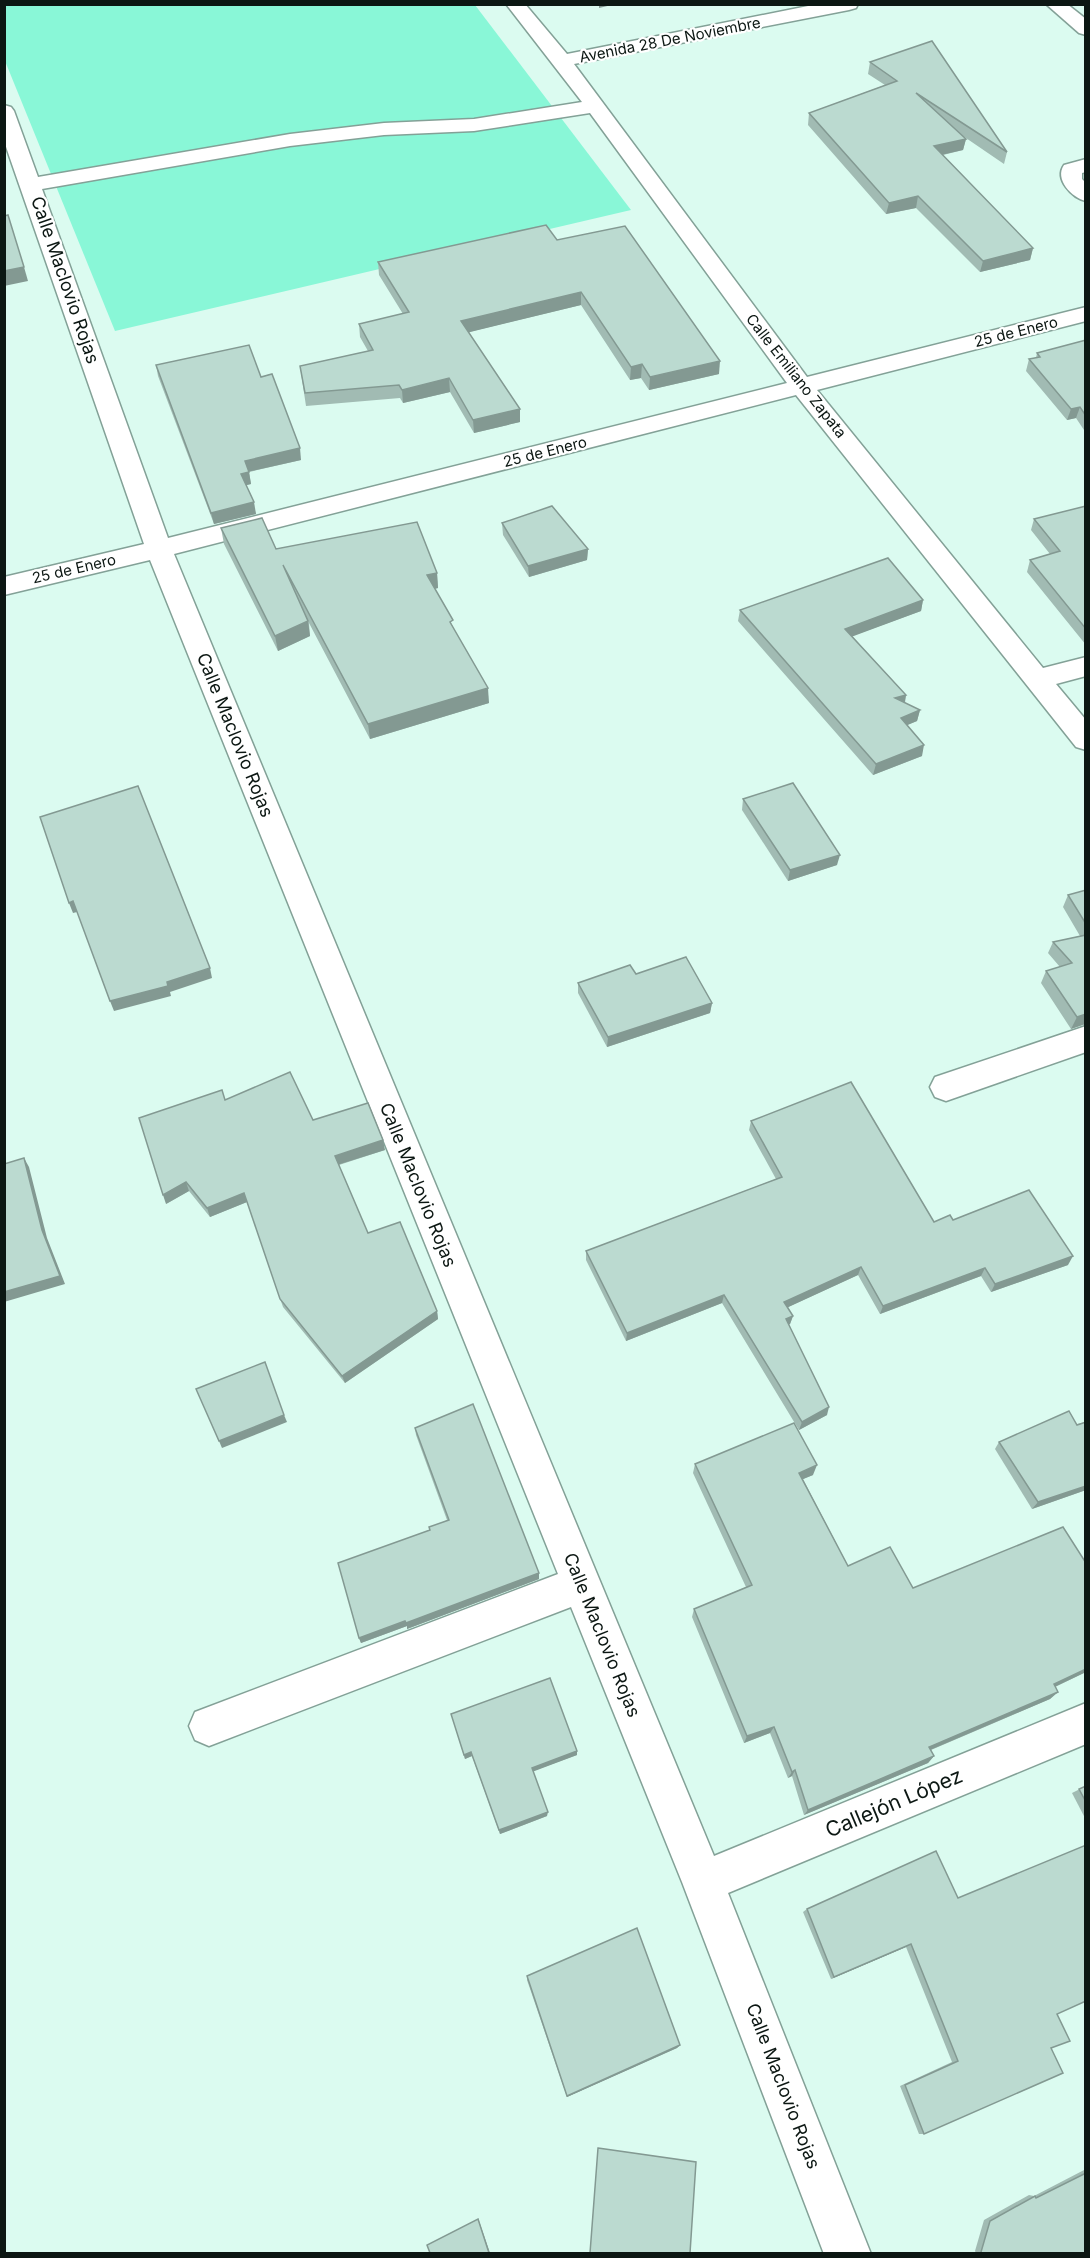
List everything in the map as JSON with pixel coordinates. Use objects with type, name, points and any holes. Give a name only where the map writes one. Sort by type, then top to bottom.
[{"type":"street","name":"Calle Emiliano Zapata","points":[[515,4],[562,61],[802,387],[1086,740]]},
{"type":"street","name":"Avenida 28 De Noviembre","points":[[562,61],[849,4]]},
{"type":"street","points":[[1055,4],[1086,29]]},
{"type":"street","points":[[22,178],[290,140],[384,129],[474,125],[594,106]]},
{"type":"street","name":"Calle Maclovio Rojas","points":[[4,111],[22,178],[159,549],[703,1882],[848,2253]]},
{"type":"street","points":[[1086,165],[1071,170],[1072,181],[1086,195]]},
{"type":"street","name":"25 de Enero","points":[[4,586],[159,549],[1086,314]]},
{"type":"street","points":[[1039,679],[1086,666]]},
{"type":"street","points":[[946,1087],[1086,1038]]},
{"type":"street","points":[[209,1726],[581,1584]]},
{"type":"street","name":"Callejón López","points":[[703,1882],[1086,1723]]},
{"type":"green space","points":[[5,5],[475,5],[631,210],[115,331],[5,61]]},
{"type":"building","points":[[932,41],[1007,152],[916,93],[966,139],[934,146],[1033,248],[983,261],[918,196],[889,203],[809,113],[897,81],[870,62]]},
{"type":"building","points":[[8,215],[24,267],[4,271],[4,216]]},
{"type":"building","points":[[546,225],[557,240],[625,226],[720,361],[650,377],[642,364],[631,367],[581,292],[461,321],[520,409],[473,420],[449,378],[402,390],[399,385],[305,393],[300,366],[373,350],[359,324],[409,312],[378,262]]},
{"type":"building","points":[[1086,340],[1086,416],[1080,407],[1071,409],[1029,359],[1040,357],[1037,353]]},
{"type":"building","points":[[249,345],[261,377],[272,374],[300,448],[245,461],[249,472],[241,474],[254,502],[211,513],[156,365]]},
{"type":"building","points":[[552,506],[588,549],[528,566],[502,523]]},
{"type":"building","points":[[1086,506],[1086,629],[1030,560],[1060,551],[1034,519]]},
{"type":"building","points":[[262,518],[276,549],[417,522],[437,573],[427,575],[453,620],[450,622],[488,688],[368,724],[283,565],[308,621],[275,636],[221,528]]},
{"type":"building","points":[[888,558],[923,600],[845,629],[906,695],[895,698],[920,710],[901,718],[924,745],[876,764],[740,610]]},
{"type":"building","points":[[793,783],[840,855],[790,870],[743,799]]},
{"type":"building","points":[[138,786],[210,968],[167,982],[168,986],[110,1001],[73,901],[69,903],[40,817]]},
{"type":"building","points":[[1086,890],[1086,924],[1068,895]]},
{"type":"building","points":[[1086,935],[1086,1014],[1077,1017],[1046,971],[1072,963],[1053,942]]},
{"type":"building","points":[[686,957],[712,1003],[608,1037],[578,983],[630,965],[636,974]]},
{"type":"building","points":[[290,1072],[313,1120],[368,1103],[383,1140],[335,1156],[368,1233],[400,1222],[437,1311],[342,1376],[280,1299],[244,1193],[207,1208],[186,1182],[163,1195],[139,1118],[222,1090],[225,1100]]},
{"type":"building","points":[[851,1082],[934,1222],[950,1215],[953,1220],[1029,1190],[1073,1256],[995,1284],[985,1268],[883,1306],[861,1267],[784,1302],[793,1316],[786,1319],[829,1407],[802,1422],[724,1295],[627,1333],[586,1251],[782,1177],[751,1121]]},
{"type":"building","points":[[24,1158],[42,1230],[60,1276],[4,1292],[4,1164]]},
{"type":"building","points":[[265,1362],[284,1415],[219,1441],[196,1389]]},
{"type":"building","points":[[473,1404],[539,1573],[406,1623],[405,1621],[359,1638],[338,1563],[430,1530],[429,1527],[449,1520],[415,1428]]},
{"type":"building","points":[[1069,1411],[1077,1425],[1086,1422],[1086,1486],[1038,1502],[999,1442]]},
{"type":"building","points":[[794,1423],[817,1465],[799,1473],[848,1566],[890,1547],[913,1588],[1063,1527],[1086,1563],[1086,1669],[1054,1684],[1058,1692],[929,1747],[934,1756],[808,1810],[795,1770],[792,1772],[774,1727],[747,1736],[694,1609],[752,1585],[695,1464]]},
{"type":"building","points":[[550,1678],[577,1751],[532,1768],[548,1812],[499,1830],[471,1752],[464,1755],[451,1714]]},
{"type":"building","points":[[1086,1786],[1086,1802],[1079,1789]]},
{"type":"building","points":[[1086,1845],[1086,2001],[1057,2014],[1070,2041],[1051,2048],[1063,2073],[924,2134],[905,2085],[958,2061],[911,1944],[834,1977],[807,1909],[936,1851],[958,1898]]},
{"type":"building","points":[[637,1928],[680,2045],[567,2096],[527,1976]]},
{"type":"building","points":[[598,2148],[696,2162],[690,2253],[590,2253]]},
{"type":"building","points":[[1086,2173],[1086,2253],[981,2253],[990,2221],[1035,2196],[1036,2198]]},
{"type":"building","points":[[478,2219],[489,2253],[430,2253],[427,2245]]}]
